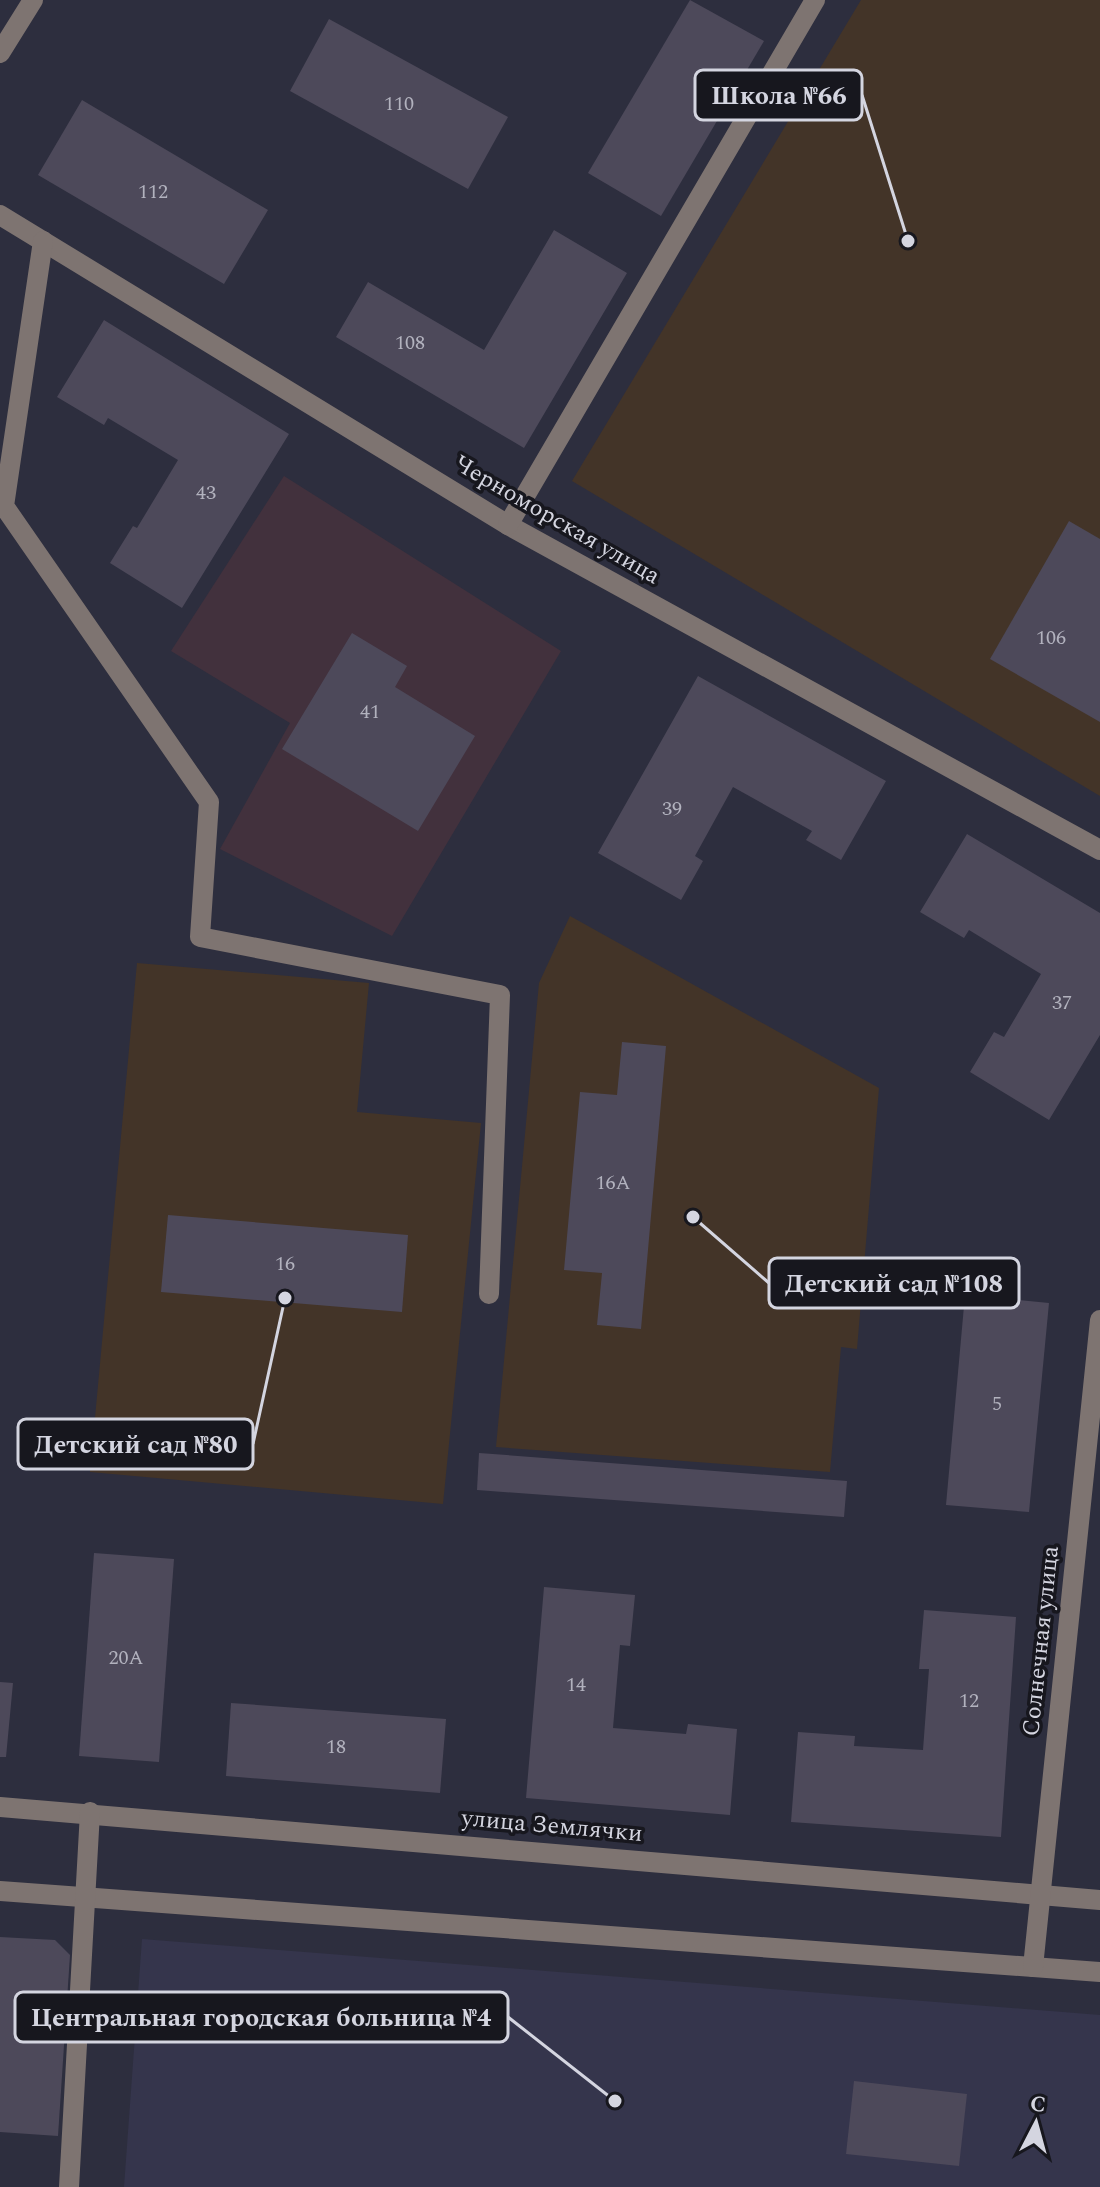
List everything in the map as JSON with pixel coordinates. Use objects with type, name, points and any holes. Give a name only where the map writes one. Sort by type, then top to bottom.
[{"type":"street","points":[[0,53],[33,0]]},
{"type":"street","points":[[508,525],[815,0]]},
{"type":"street","name":"Черноморская улица","points":[[0,215],[508,525],[1100,850]]},
{"type":"street","points":[[43,241],[4,506],[209,802],[200,937],[500,995],[489,1294]]},
{"type":"street","name":"Солнечная улица","points":[[1033,1967],[1100,1320]]},
{"type":"street","name":"улица Землячки","points":[[0,1807],[90,1812],[1100,1900]]},
{"type":"street","points":[[69,2187],[90,1812]]},
{"type":"street","points":[[0,1891],[1100,1972]]},
{"type":"shaded area","points":[[861,0],[1100,0],[1100,796],[572,481]]},
{"type":"shaded area","points":[[284,476],[561,651],[392,936],[220,849],[290,723],[171,651]]},
{"type":"shaded area","points":[[570,916],[879,1088],[857,1349],[841,1347],[830,1472],[496,1447],[539,983]]},
{"type":"shaded area","points":[[137,963],[369,983],[357,1112],[481,1123],[443,1504],[90,1472]]},
{"type":"shaded area","points":[[142,1939],[1100,2015],[1100,2187],[124,2187]]},
{"type":"building","points":[[690,0],[764,41],[661,216],[588,173]]},
{"type":"building","points":[[329,19],[508,117],[468,189],[290,91]]},
{"type":"building","points":[[82,100],[268,210],[224,284],[38,175]]},
{"type":"building","points":[[554,230],[627,273],[524,448],[336,337],[368,282],[484,350]]},
{"type":"building","points":[[104,320],[289,434],[182,608],[110,563],[133,526],[137,528],[178,460],[108,418],[104,425],[57,397]]},
{"type":"building","points":[[1069,521],[1100,539],[1100,722],[990,659]]},
{"type":"building","points":[[352,633],[407,666],[395,687],[475,736],[418,831],[282,749]]},
{"type":"building","points":[[698,676],[886,781],[841,860],[806,840],[812,831],[733,787],[695,856],[703,861],[681,900],[598,853]]},
{"type":"building","points":[[967,834],[1100,913],[1100,1035],[1049,1120],[970,1072],[994,1032],[1004,1037],[1041,974],[969,930],[964,938],[920,912]]},
{"type":"building","points":[[622,1042],[666,1046],[641,1329],[597,1325],[602,1273],[564,1270],[580,1092],[617,1095]]},
{"type":"building","points":[[168,1215],[408,1235],[402,1312],[161,1292]]},
{"type":"building","points":[[965,1295],[1049,1303],[1029,1512],[946,1505]]},
{"type":"building","points":[[479,1453],[847,1481],[844,1517],[477,1490]]},
{"type":"building","points":[[94,1553],[174,1559],[159,1762],[79,1756]]},
{"type":"building","points":[[544,1587],[635,1595],[630,1646],[620,1645],[613,1728],[686,1734],[688,1724],[737,1729],[730,1815],[526,1798]]},
{"type":"building","points":[[924,1610],[1016,1617],[1001,1837],[791,1822],[798,1732],[855,1736],[854,1746],[923,1750],[929,1669],[919,1669]]},
{"type":"building","points":[[0,1682],[13,1683],[6,1757],[0,1757]]},
{"type":"building","points":[[231,1703],[446,1719],[440,1793],[226,1776]]},
{"type":"building","points":[[0,1937],[55,1940],[70,1955],[58,2136],[0,2132]]},
{"type":"building","points":[[854,2081],[967,2094],[959,2166],[846,2154]]},
{"type":"place","name":"Школа №66","points":[[908,241]]},
{"type":"place","name":"Детский сад №108","points":[[693,1217]]},
{"type":"place","name":"Детский сад №80","points":[[285,1298]]},
{"type":"place","name":"Центральная городская больница №4","points":[[615,2101]]}]
